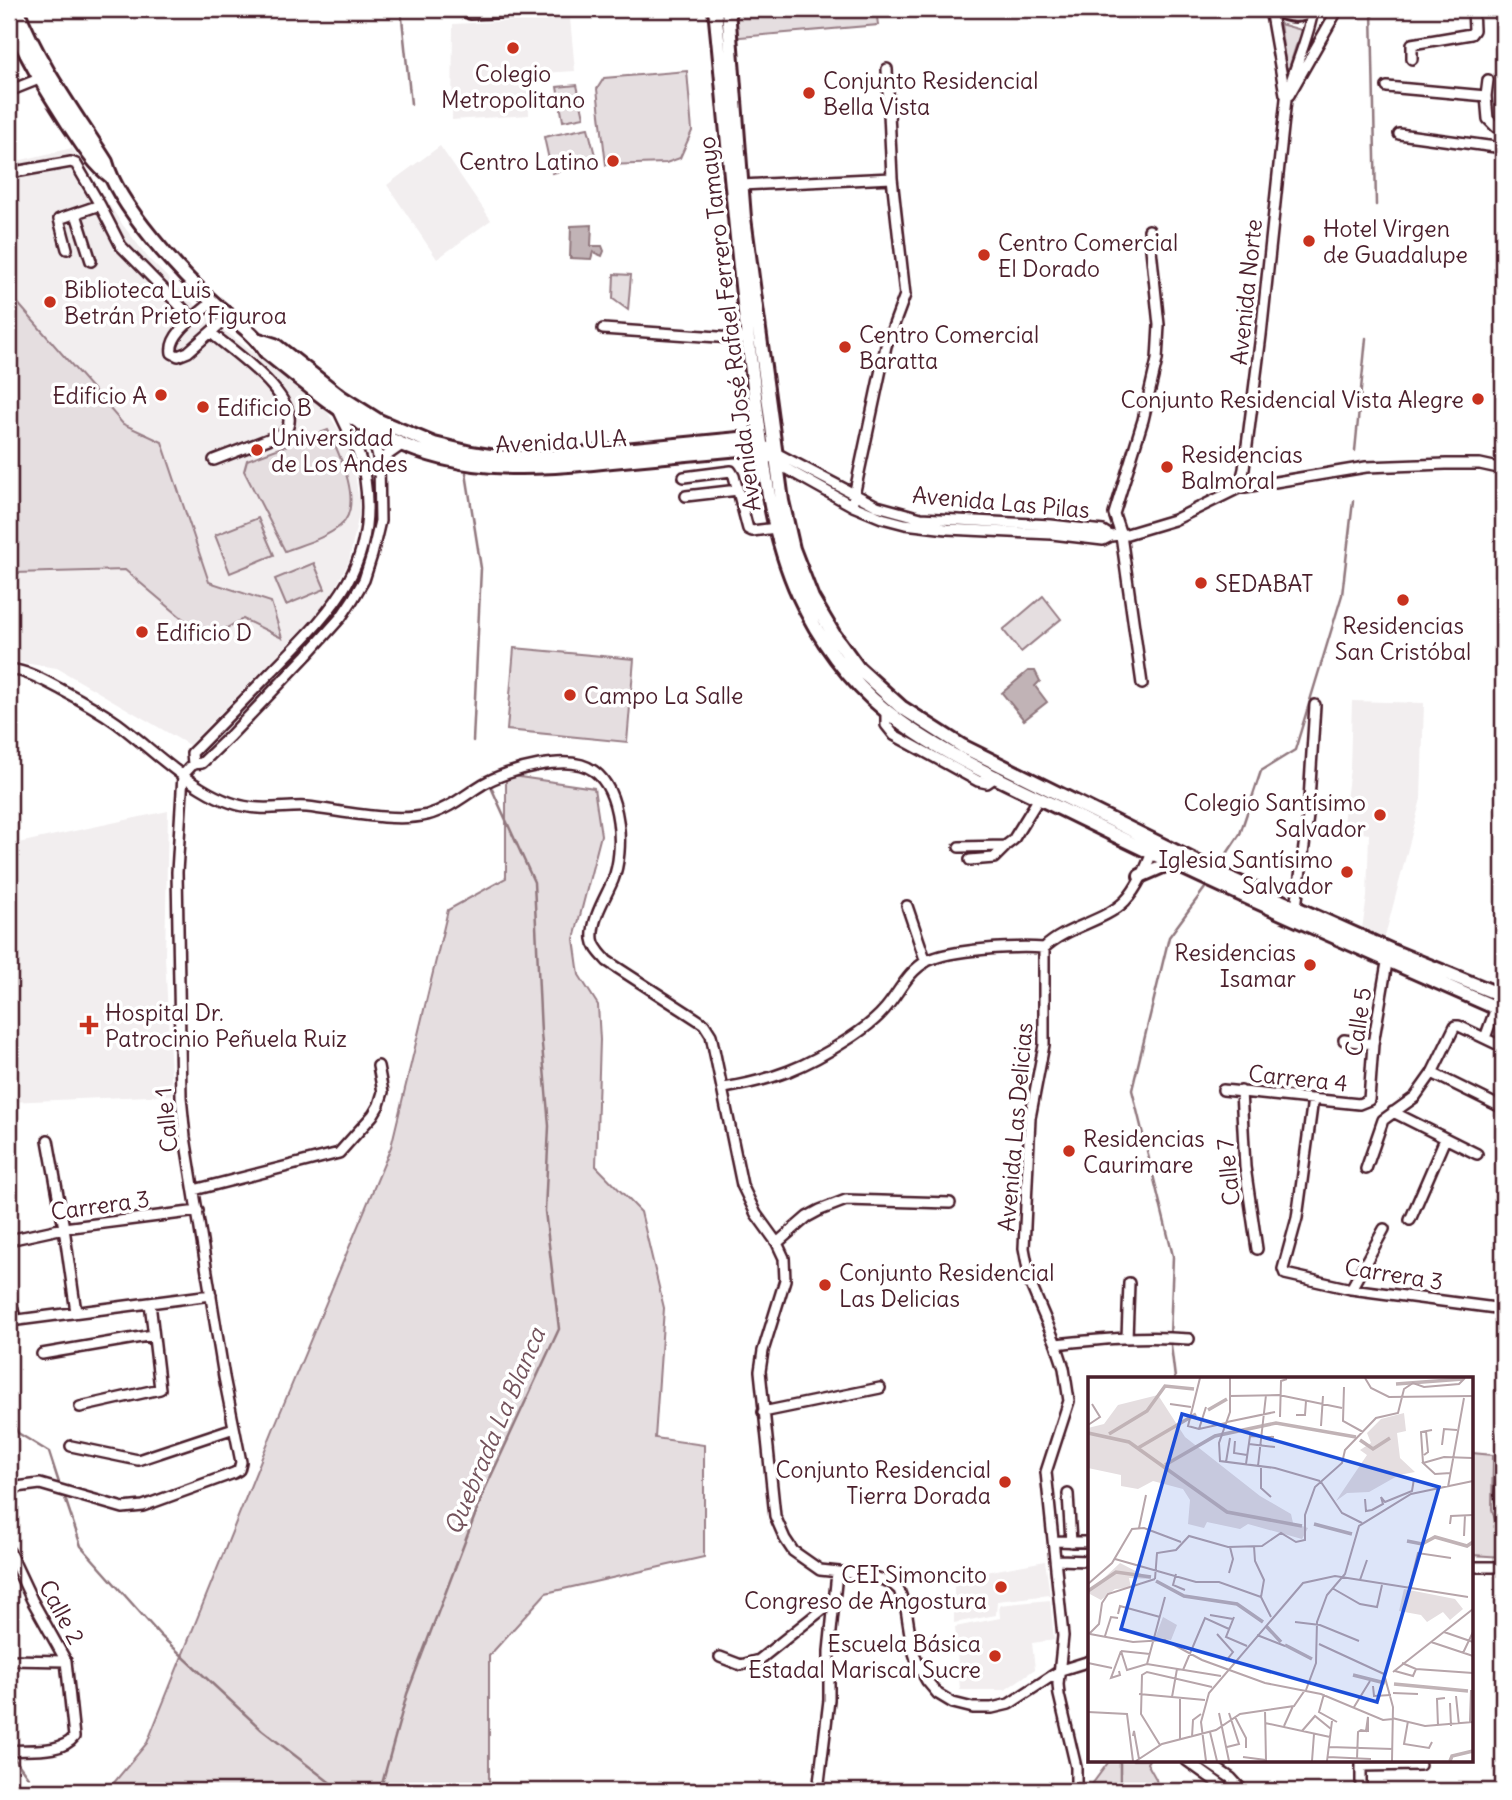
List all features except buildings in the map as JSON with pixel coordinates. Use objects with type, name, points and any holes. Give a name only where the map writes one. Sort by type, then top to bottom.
[{"type":"street","name":"Avenida ULA","points":[[16,9],[33,47],[106,162],[110,176]]},
{"type":"street","points":[[468,12],[607,9]]},
{"type":"street","name":"Avenida José Rafael Ferrero Tamayo","points":[[715,9],[747,339],[768,454],[791,540],[808,589],[834,635],[867,677],[901,707],[938,732],[1154,848],[1170,863],[1501,1005]]},
{"type":"street","name":"Avenida José Rafael Ferrero Tamayo","points":[[728,9],[741,185],[776,528],[800,600],[819,632],[846,670],[886,712],[938,746],[1039,798],[1296,907],[1388,955]]},
{"type":"street","name":"Avenida Norte","points":[[1270,9],[1286,99]]},
{"type":"street","points":[[1276,9],[1293,16],[1314,10]]},
{"type":"street","points":[[1286,99],[1338,9]]},
{"type":"street","points":[[1412,59],[1412,44],[1471,34],[1474,30],[1473,9]]},
{"type":"street","name":"Avenida Norte","points":[[1239,488],[1244,469],[1261,335],[1286,99],[1314,10]]},
{"type":"street","name":"Avenida ULA","points":[[9,15],[22,48],[39,79],[96,165],[110,176],[152,237],[212,302],[259,340],[266,352],[337,407],[376,430],[428,454],[474,466],[500,468],[555,467],[740,449],[768,454]]},
{"type":"street","points":[[852,505],[886,346],[905,295],[892,178],[887,69]]},
{"type":"street","points":[[9,91],[39,79]]},
{"type":"street","points":[[1488,80],[1488,120],[1496,127],[1503,128]]},
{"type":"street","points":[[1387,87],[1486,96]]},
{"type":"street","points":[[1399,134],[1503,148]]},
{"type":"street","points":[[9,173],[71,162],[79,167],[121,246],[193,319]]},
{"type":"street","points":[[741,185],[892,178]]},
{"type":"street","points":[[67,249],[58,221],[100,205]]},
{"type":"street","points":[[76,214],[91,261]]},
{"type":"street","points":[[1142,684],[1114,514],[1143,420],[1157,360],[1159,325],[1149,230]]},
{"type":"street","points":[[212,302],[175,337],[171,345],[172,353],[183,356],[229,316]]},
{"type":"street","points":[[603,329],[747,339]]},
{"type":"street","points":[[211,333],[271,383],[289,421],[288,429],[284,433],[214,460]]},
{"type":"street","name":"Avenida ULA","points":[[259,340],[275,345],[341,397],[376,430],[434,444],[496,457],[541,458],[739,439],[768,454]]},
{"type":"street","points":[[193,764],[192,753],[325,617],[349,582],[368,522],[365,477],[361,461],[337,407]]},
{"type":"street","points":[[361,461],[376,430]]},
{"type":"street","points":[[183,775],[193,764],[202,763],[230,736],[307,655],[341,617],[364,580],[380,521],[376,430]]},
{"type":"street","points":[[379,461],[403,444]]},
{"type":"street","name":"Avenida Las Pilas","points":[[768,454],[852,505],[882,518],[930,528],[1052,534],[1103,540],[1174,520],[1239,488],[1366,467],[1480,464],[1503,469]]},
{"type":"street","name":"Avenida Las Pilas","points":[[768,454],[877,506],[921,518],[1033,523],[1103,531],[1116,536]]},
{"type":"street","points":[[684,477],[731,471],[748,529],[752,531],[776,528]]},
{"type":"street","points":[[686,496],[738,490]]},
{"type":"street","points":[[9,669],[23,671],[103,713],[183,775],[210,793],[244,807],[303,807],[365,815],[427,815],[458,802],[484,783],[540,765],[579,763],[594,771],[611,794],[618,824],[615,877],[594,929],[593,940],[597,950],[628,975],[704,1024],[711,1035],[724,1088],[726,1116],[743,1185],[756,1214],[777,1243],[784,1258],[785,1280],[761,1361],[771,1491],[779,1528],[793,1551],[820,1570],[855,1572],[881,1578],[890,1581],[899,1590],[906,1609],[918,1665],[938,1694],[953,1703],[973,1708],[1009,1704],[1061,1670],[1088,1662]]},
{"type":"street","points":[[1296,907],[1309,805],[1315,705]]},
{"type":"street","name":"Calle 1","points":[[9,1488],[40,1484],[122,1508],[143,1506],[239,1470],[242,1457],[234,1428],[211,1296],[181,1097],[177,872],[183,775]]},
{"type":"street","points":[[970,860],[994,858],[1013,840],[1039,798]]},
{"type":"street","points":[[959,847],[1005,846]]},
{"type":"street","points":[[724,1088],[756,1083],[781,1075],[824,1055],[863,1029],[885,1010],[907,978],[926,962],[938,957],[1024,946],[1044,948],[1056,937],[1084,925],[1125,901],[1154,848]]},
{"type":"street","points":[[1140,877],[1170,863]]},
{"type":"street","points":[[906,906],[926,962]]},
{"type":"street","name":"Avenida Las Delicias","points":[[1044,948],[1044,1045],[1030,1118],[1024,1248],[1031,1285],[1064,1368],[1069,1401],[1046,1472],[1063,1636],[1059,1695],[1076,1767],[1076,1791]]},
{"type":"street","name":"Calle 5","points":[[1368,1100],[1373,1044],[1388,955]]},
{"type":"street","points":[[1485,1038],[1501,1005]]},
{"type":"street","points":[[1366,1169],[1382,1120],[1411,1102],[1432,1073],[1455,1026],[1503,1047]]},
{"type":"street","points":[[1344,1040],[1373,1044]]},
{"type":"street","points":[[194,1190],[339,1153],[379,1105],[383,1092],[378,1066]]},
{"type":"street","points":[[1432,1073],[1503,1108]]},
{"type":"street","name":"Carrera 4","points":[[1223,1090],[1359,1104],[1368,1100]]},
{"type":"street","name":"Calle 7","points":[[1241,1091],[1245,1167],[1256,1248]]},
{"type":"street","name":"Carrera 3","points":[[1313,1099],[1297,1218],[1283,1269],[1289,1276],[1352,1289],[1503,1308]]},
{"type":"street","points":[[1393,1112],[1477,1154]]},
{"type":"street","points":[[1409,1220],[1445,1139]]},
{"type":"street","points":[[48,1140],[64,1228],[75,1312]]},
{"type":"street","points":[[777,1243],[807,1217],[846,1200],[950,1203]]},
{"type":"street","name":"Carrera 3","points":[[9,1240],[64,1228],[198,1211]]},
{"type":"street","points":[[1352,1289],[1384,1229]]},
{"type":"street","points":[[1127,1338],[1129,1283]]},
{"type":"street","points":[[9,1294],[15,1318],[18,1320],[211,1296]]},
{"type":"street","points":[[79,1407],[160,1389],[150,1303]]},
{"type":"street","points":[[42,1354],[153,1335]]},
{"type":"street","points":[[1056,1344],[1127,1338],[1189,1339]]},
{"type":"street","points":[[763,1412],[880,1388]]},
{"type":"street","points":[[71,1446],[138,1460],[234,1428]]},
{"type":"street","points":[[1503,1435],[1500,1495],[1503,1508]]},
{"type":"street","points":[[1068,1494],[1071,1542]]},
{"type":"street","points":[[1054,1541],[1088,1542]]},
{"type":"street","name":"Calle 2","points":[[9,1550],[32,1600],[66,1661],[74,1737],[69,1744],[57,1748],[9,1751]]},
{"type":"street","points":[[1057,1560],[1088,1561]]},
{"type":"street","points":[[1474,1567],[1503,1567]]},
{"type":"street","points":[[818,1791],[829,1700],[829,1651],[837,1573]]},
{"type":"street","points":[[720,1657],[741,1665],[750,1665],[834,1601]]},
{"type":"street","points":[[9,1661],[66,1661]]},
{"type":"street","points":[[1189,1762],[1229,1791]]},
{"type":"street","points":[[1207,1762],[1231,1778],[1243,1791]]},
{"type":"street","points":[[1361,1791],[1361,1763],[1420,1765]]},
{"type":"shaded area","points":[[726,9],[876,9],[878,25],[729,38]]},
{"type":"shaded area","name":"Colegio Metropolitano","points":[[570,18],[575,71],[528,74],[529,115],[452,120],[453,24]]},
{"type":"shaded area","points":[[1280,24],[1305,31],[1296,46],[1289,68],[1286,68]]},
{"type":"shaded area","points":[[687,71],[692,131],[680,158],[666,163],[606,165],[597,89],[604,78]]},
{"type":"shaded area","points":[[577,85],[584,117],[563,121],[557,87]]},
{"type":"shaded area","points":[[588,128],[597,163],[552,173],[544,137]]},
{"type":"shaded area","points":[[440,146],[491,220],[437,259],[387,185]]},
{"type":"shaded area","name":"Universidad de Los Andes","points":[[72,148],[122,224],[149,259],[207,317],[324,407],[353,458],[360,509],[349,561],[327,604],[189,745],[57,668],[9,661],[9,570],[14,573],[125,570],[207,639],[243,618],[282,637],[271,602],[209,583],[162,442],[123,424],[9,293],[9,163]]},
{"type":"shaded area","points":[[592,225],[591,246],[602,246],[602,256],[593,252],[591,259],[570,258],[571,226]]},
{"type":"shaded area","points":[[614,274],[631,275],[628,310],[613,299]]},
{"type":"shaded area","points":[[9,293],[123,424],[162,442],[209,582],[271,602],[282,638],[243,619],[207,639],[125,570],[14,573],[9,570]]},
{"type":"shaded area","points":[[328,430],[348,479],[350,506],[347,517],[340,526],[327,534],[285,551],[244,471],[247,460]]},
{"type":"shaded area","points":[[258,518],[274,555],[230,573],[215,535]]},
{"type":"shaded area","points":[[314,563],[325,589],[286,605],[275,579]]},
{"type":"shaded area","points":[[1043,596],[1061,619],[1021,652],[1003,630]]},
{"type":"shaded area","name":"Campo La Salle","points":[[514,648],[634,659],[627,742],[507,730]]},
{"type":"shaded area","points":[[1028,671],[1035,671],[1040,681],[1035,686],[1047,702],[1024,720],[1002,693]]},
{"type":"shaded area","name":"Colegio Santísimo Salvador","points":[[1352,701],[1424,703],[1421,799],[1384,940],[1362,929],[1367,897],[1369,834],[1342,830],[1350,769]]},
{"type":"shaded area","points":[[506,775],[594,788],[601,835],[574,939],[579,975],[598,1005],[600,1040],[596,1166],[641,1212],[664,1308],[655,1438],[704,1445],[704,1557],[546,1593],[489,1656],[489,1791],[107,1791],[147,1743],[391,1147],[448,910],[506,878]]},
{"type":"shaded area","name":"Hospital Dr. Patrocinio Peñuela Ruiz","points":[[168,811],[165,956],[172,1095],[9,1102],[9,845]]},
{"type":"shaded area","points":[[1474,1453],[1493,1455],[1492,1509],[1503,1557],[1474,1555]]},
{"type":"shaded area","name":"CEI Simoncito Congreso de Angostura","points":[[1045,1561],[1050,1595],[997,1601],[996,1615],[954,1623],[954,1578]]},
{"type":"shaded area","name":"Escuela Básica Estadal Mariscal Sucre","points":[[1050,1600],[1054,1640],[1032,1643],[1035,1669],[1005,1690],[960,1690],[955,1627],[1000,1618],[999,1605]]},
{"type":"shaded area","points":[[1109,1762],[1148,1762],[1156,1779],[1158,1791],[1087,1791]]},
{"type":"waterway","name":"Quebrada La Blanca","points":[[401,9],[411,104]]},
{"type":"waterway","points":[[1372,9],[1376,205]]},
{"type":"waterway","points":[[1355,451],[1366,338]]},
{"type":"waterway","name":"Quebrada La Blanca","points":[[466,473],[481,568],[473,741]]},
{"type":"waterway","points":[[1222,861],[1240,834],[1261,771],[1295,750],[1342,595],[1353,501]]},
{"type":"waterway","name":"Quebrada La Blanca","points":[[380,1791],[407,1694],[485,1489],[559,1329],[545,1211],[549,1126],[541,1033],[534,882],[491,787]]},
{"type":"waterway","points":[[1175,1377],[1170,1337],[1173,1256],[1132,1090],[1169,937],[1205,888]]},
{"type":"waterway","points":[[9,1416],[18,1433],[49,1452],[60,1486]]},
{"type":"waterway","points":[[63,1492],[81,1546],[160,1635],[262,1730],[341,1791]]},
{"type":"waterway","points":[[11,1754],[38,1791]]},
{"type":"waterway","points":[[1120,1762],[1120,1791]]},
{"type":"place","name":"Colegio Metropolitano","points":[[513,48]]},
{"type":"place","name":"Conjunto Residencial Bella Vista","points":[[809,93]]},
{"type":"place","name":"Centro Latino","points":[[613,161]]},
{"type":"place","name":"Hotel Virgen de Guadalupe","points":[[1309,241]]},
{"type":"place","name":"Centro Comercial El Dorado","points":[[984,255]]},
{"type":"place","name":"Biblioteca Luis Betrán Prieto Figuroa","points":[[50,302]]},
{"type":"place","name":"Centro Comercial Baratta","points":[[845,347]]},
{"type":"place","name":"Edificio A","points":[[161,395]]},
{"type":"place","name":"Conjunto Residencial Vista Alegre","points":[[1478,399]]},
{"type":"place","name":"Edificio B","points":[[203,407]]},
{"type":"place","name":"Universidad de Los Andes","points":[[257,450]]},
{"type":"place","name":"Residencias Balmoral","points":[[1167,467]]},
{"type":"place","name":"SEDABAT","points":[[1201,583]]},
{"type":"place","name":"Residencias San Cristóbal","points":[[1403,600]]},
{"type":"place","name":"Edificio D","points":[[142,632]]},
{"type":"place","name":"Campo La Salle","points":[[570,695]]},
{"type":"place","name":"Colegio Santísimo Salvador","points":[[1380,815]]},
{"type":"place","name":"Iglesia Santísimo Salvador","points":[[1347,872]]},
{"type":"place","name":"Residencias Isamar","points":[[1310,965]]},
{"type":"place","name":"Hospital Dr. Patrocinio Peñuela Ruiz","points":[[89,1025]]},
{"type":"place","name":"Residencias Caurimare","points":[[1069,1151]]},
{"type":"place","name":"Conjunto Residencial Las Delicias","points":[[825,1285]]},
{"type":"place","name":"Conjunto Residencial Tierra Dorada","points":[[1005,1482]]},
{"type":"place","name":"CEI Simoncito Congreso de Angostura","points":[[1001,1587]]},
{"type":"place","name":"Escuela Básica Estadal Mariscal Sucre","points":[[995,1656]]}]
